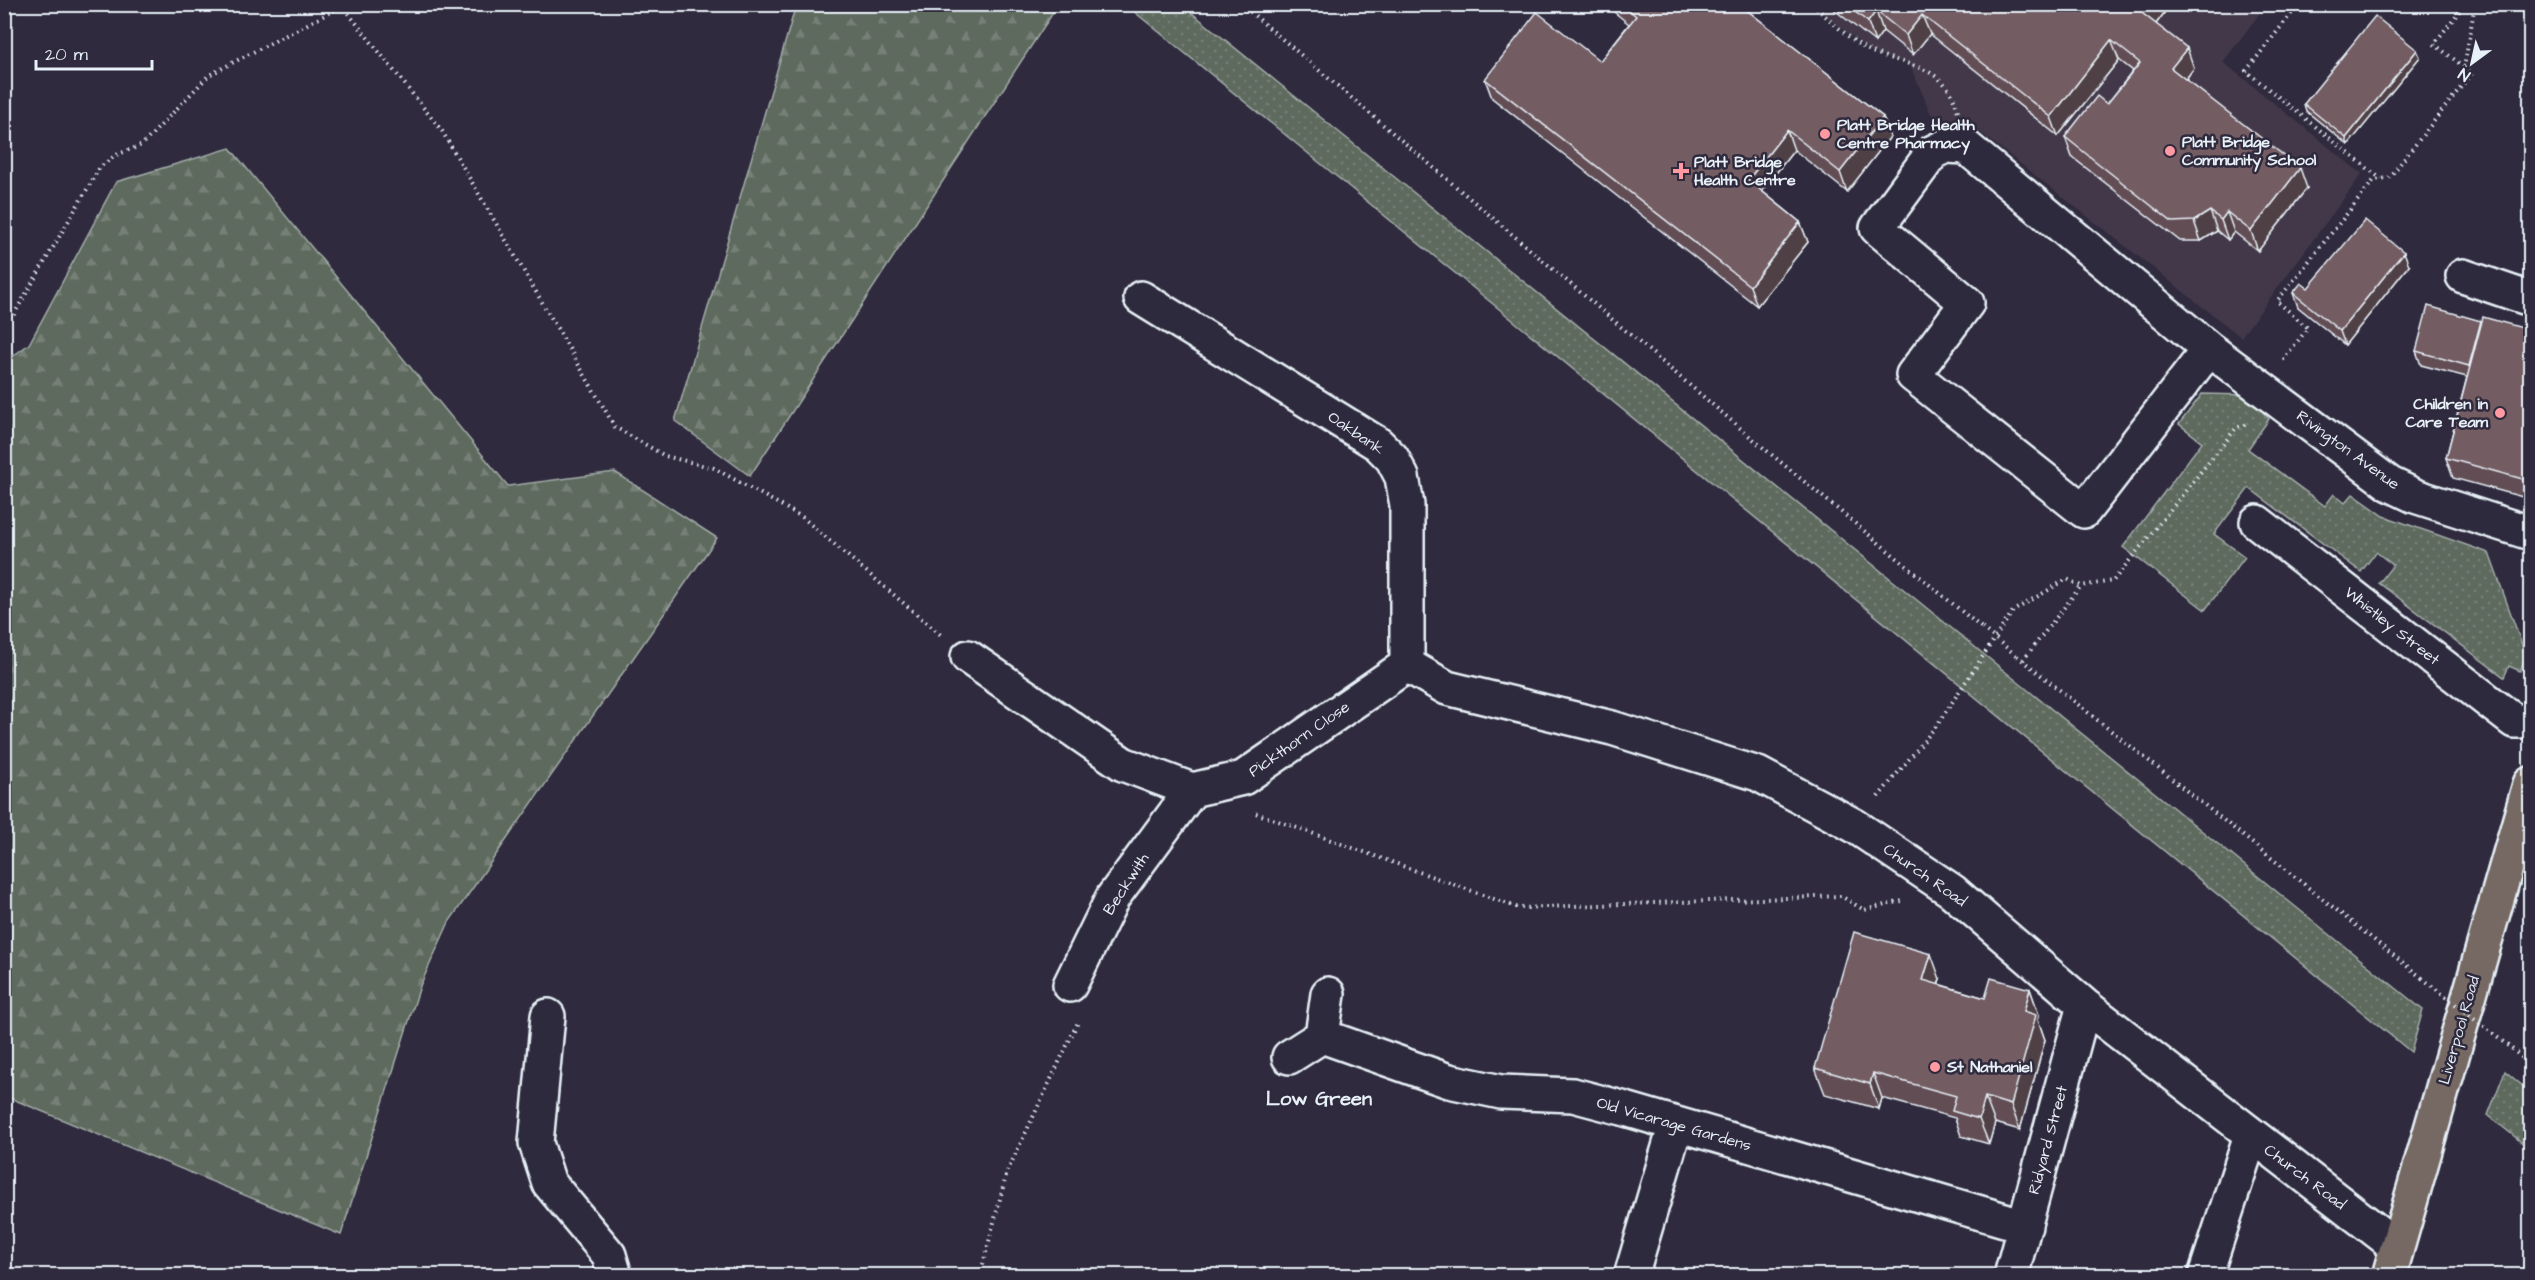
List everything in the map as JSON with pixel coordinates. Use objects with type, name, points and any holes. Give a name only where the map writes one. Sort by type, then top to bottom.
[{"type":"main road","name":"Liverpool Road","points":[[2393,1261],[2530,784]]},
{"type":"street","points":[[1966,147],[1946,146],[1933,152],[1877,228],[1967,303],[1913,375],[2084,511],[2209,349]]},
{"type":"street","name":"Rivington Avenue","points":[[1966,147],[2209,349],[2390,484],[2415,496],[2530,533]]},
{"type":"street","points":[[2463,276],[2530,299]]},
{"type":"street","name":"Oakbank","points":[[1141,298],[1378,444],[1392,458],[1402,477],[1407,505],[1407,665]]},
{"type":"street","name":"Whistley Street","points":[[2257,522],[2514,721],[2530,722]]},
{"type":"street","points":[[968,657],[1123,764],[1192,790]]},
{"type":"street","name":"Pickthorn Close","points":[[1192,790],[1243,778],[1407,665]]},
{"type":"street","name":"Church Road","points":[[1407,665],[1447,688],[1612,728],[1758,774],[1855,826],[1952,891],[2084,1005],[2251,1135],[2393,1261]]},
{"type":"street","name":"Beckwith","points":[[1070,985],[1113,897],[1192,790]]},
{"type":"street","points":[[1289,1057],[1322,1036],[1328,994]]},
{"type":"street","name":"Ridyard Street","points":[[2011,1275],[2084,1005]]},
{"type":"street","points":[[548,1016],[536,1143],[549,1183],[609,1255],[615,1275]]},
{"type":"street","name":"Old Vicarage Gardens","points":[[1322,1036],[1449,1081],[1501,1092],[1573,1095],[2025,1226]]},
{"type":"street","points":[[1631,1275],[1676,1124]]},
{"type":"street","points":[[2205,1275],[2251,1135]]},
{"type":"path","points":[[1241,4],[1766,450],[1982,628],[2530,1064]]},
{"type":"path","points":[[1812,4],[1869,51],[1928,70],[1943,83],[1955,101],[1966,147]]},
{"type":"path","points":[[2299,4],[2246,71],[2381,179]]},
{"type":"path","points":[[1855,826],[1937,725],[2013,611],[2067,579],[2081,586],[2113,580],[2237,427],[2265,418],[2266,391],[2278,367],[2308,328],[2277,301],[2374,180],[2389,178],[2472,73],[2434,44],[2464,4]]},
{"type":"path","points":[[2464,68],[2475,4]]},
{"type":"path","points":[[4,322],[13,316],[100,167],[116,155],[142,145],[209,75],[343,5],[442,131],[615,427],[665,456],[714,468],[802,517],[968,657]]},
{"type":"path","points":[[2023,660],[2081,586]]},
{"type":"path","points":[[1248,810],[1519,908],[1841,896],[1864,909],[1952,891]]},
{"type":"path","points":[[980,1275],[1007,1172],[1085,1006],[1070,985]]},
{"type":"shaded area","name":"Platt Bridge Community School","points":[[1811,5],[2266,5],[2223,62],[2362,174],[2241,337],[1971,125],[1951,119],[1935,123],[1909,63],[1872,52]]},
{"type":"green space","points":[[796,5],[1058,5],[750,476],[675,421]]},
{"type":"green space","points":[[1126,5],[1182,5],[2423,1010],[2411,1052]]},
{"type":"green space","points":[[230,148],[508,486],[615,472],[717,538],[449,922],[420,986],[341,1235],[5,1096],[5,362],[29,344],[116,182]]},
{"type":"green space","points":[[2202,394],[2249,395],[2269,419],[2248,449],[2325,506],[2334,494],[2345,503],[2353,494],[2384,516],[2489,553],[2526,656],[2520,671],[2509,666],[2504,677],[2379,583],[2393,565],[2376,552],[2361,572],[2249,488],[2214,534],[2245,557],[2205,610],[2123,547],[2202,442],[2179,424]]},
{"type":"green space","points":[[2505,1071],[2530,1092],[2530,1149],[2488,1115]]},
{"type":"building","name":"Platt Bridge Health Centre","points":[[1622,4],[1739,4],[1883,117],[1840,172],[1787,130],[1748,180],[1800,222],[1750,286],[1485,79],[1537,12],[1600,61],[1636,16]]},
{"type":"building","points":[[1845,4],[2149,4],[2142,13],[2187,48],[2171,68],[2300,168],[2251,231],[2227,212],[2221,220],[2210,211],[2194,221],[2172,222],[2065,137],[2097,96],[2107,104],[2140,63],[2111,40],[2051,117],[1922,15],[1906,35],[1876,11],[1868,22]]},
{"type":"building","points":[[2375,16],[2417,50],[2346,138],[2304,104]]},
{"type":"building","points":[[2365,220],[2404,252],[2340,331],[2293,293],[2301,283],[2308,288]]},
{"type":"building","points":[[2428,306],[2481,321],[2469,366],[2416,351]]},
{"type":"building","name":"Children in Care Team","points":[[2483,317],[2530,330],[2530,481],[2446,458]]},
{"type":"building","name":"St Nathaniel","points":[[1854,932],[1931,954],[1923,980],[1985,998],[1991,978],[2030,989],[2024,1011],[2036,1015],[2011,1105],[1985,1097],[1979,1119],[1952,1111],[1956,1096],[1873,1073],[1870,1084],[1815,1068]]},
{"type":"place","name":"Platt Bridge Health Centre Pharmacy","points":[[1825,134]]},
{"type":"place","name":"Platt Bridge Community School","points":[[2170,151]]},
{"type":"place","name":"Platt Bridge Health Centre","points":[[1681,171]]},
{"type":"place","name":"Children in Care Team","points":[[2500,413]]},
{"type":"place","name":"St Nathaniel","points":[[1935,1067]]},
{"type":"district","name":"Low Green","points":[[1319,1099]]}]
